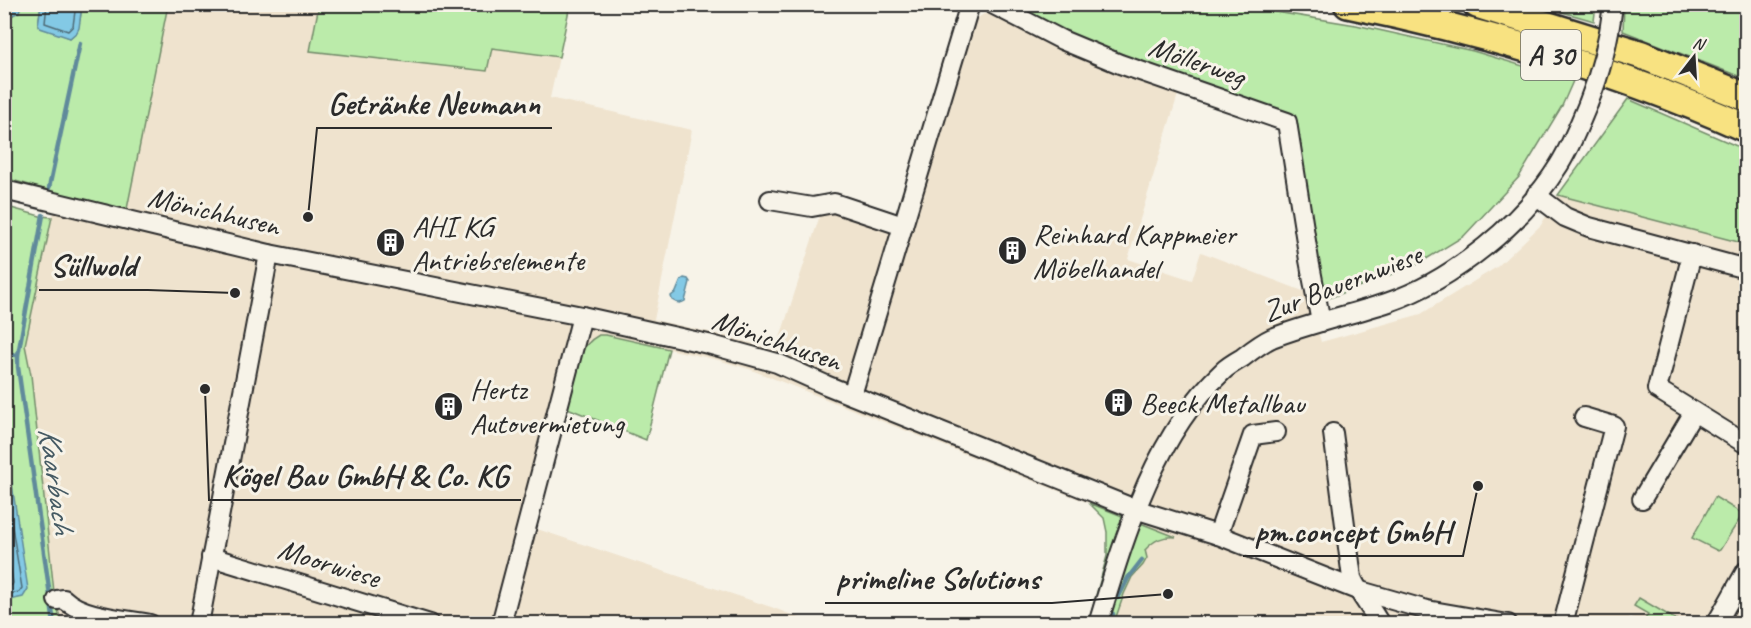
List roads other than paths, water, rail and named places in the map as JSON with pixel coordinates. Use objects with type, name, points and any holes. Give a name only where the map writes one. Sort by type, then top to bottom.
[{"type":"highway","name":"A 30","points":[[1348,4],[1481,34],[1564,58],[1636,83],[1746,128]]},
{"type":"highway","name":"A 30","points":[[1477,4],[1642,56],[1746,97]]},
{"type":"street","points":[[852,395],[970,4]]},
{"type":"street","name":"Möllerweg","points":[[992,4],[1062,40],[1120,64],[1287,122],[1321,322]]},
{"type":"street","name":"Zur Bauernwiese","points":[[1098,624],[1135,509],[1156,464],[1191,406],[1224,370],[1270,339],[1390,302],[1422,288],[1489,244],[1536,195],[1570,147],[1588,104],[1604,56],[1611,24],[1612,5]]},
{"type":"street","name":"Mönichhusen","points":[[7,191],[270,254],[582,316],[708,344],[777,363],[1135,509],[1218,535],[1357,590],[1427,610],[1508,624]]},
{"type":"street","points":[[1536,195],[1564,217],[1589,227],[1746,269]]},
{"type":"street","points":[[770,200],[812,207],[834,203],[903,226]]},
{"type":"street","points":[[199,624],[270,254]]},
{"type":"street","points":[[1692,254],[1657,389],[1746,444]]},
{"type":"street","points":[[501,624],[582,316]]},
{"type":"street","points":[[1642,499],[1694,412]]},
{"type":"street","points":[[1563,624],[1614,426],[1584,417]]},
{"type":"street","points":[[1218,535],[1253,435],[1276,432]]},
{"type":"street","points":[[1333,433],[1352,578],[1357,590],[1380,624]]},
{"type":"street","name":"Moorwiese","points":[[211,557],[430,624]]},
{"type":"street","points":[[1716,624],[1746,571]]},
{"type":"street","points":[[68,624],[64,602],[83,611],[150,624]]},
{"type":"water","points":[[5,4],[21,4],[19,12],[13,15],[5,13]]},
{"type":"water","points":[[41,5],[82,5],[77,32],[70,38],[40,28],[38,25]]},
{"type":"water","points":[[684,278],[690,282],[685,301],[682,303],[672,300],[671,296]]},
{"type":"water","points":[[5,439],[28,589],[23,597],[5,601]]},
{"type":"waterway","points":[[49,188],[80,43]]},
{"type":"waterway","name":"Kaarbach","points":[[4,111],[8,126],[4,141]]},
{"type":"waterway","name":"Kaarbach","points":[[43,215],[18,355],[18,367],[54,624]]},
{"type":"waterway","name":"Kaarbach","points":[[4,354],[18,355]]},
{"type":"waterway","points":[[1118,598],[1128,578],[1142,560]]},
{"type":"waterway","points":[[1110,624],[1113,614]]},
{"type":"place","name":"Getränke Neumann","points":[[308,217]]},
{"type":"place","name":"AHI KG Antriebselemente","points":[[391,243]]},
{"type":"place","name":"Reinhard Kappmeier Möbelhandel","points":[[1012,251]]},
{"type":"place","name":"Süllwold","points":[[235,293]]},
{"type":"place","name":"Kögel Bau GmbH & Co. KG","points":[[205,389]]},
{"type":"place","name":"Beeck Metallbau","points":[[1119,403]]},
{"type":"place","name":"Hertz Autovermietung","points":[[449,406]]},
{"type":"place","name":"pm.concept GmbH","points":[[1478,486]]},
{"type":"place","name":"primeline Solutions","points":[[1168,594]]}]
